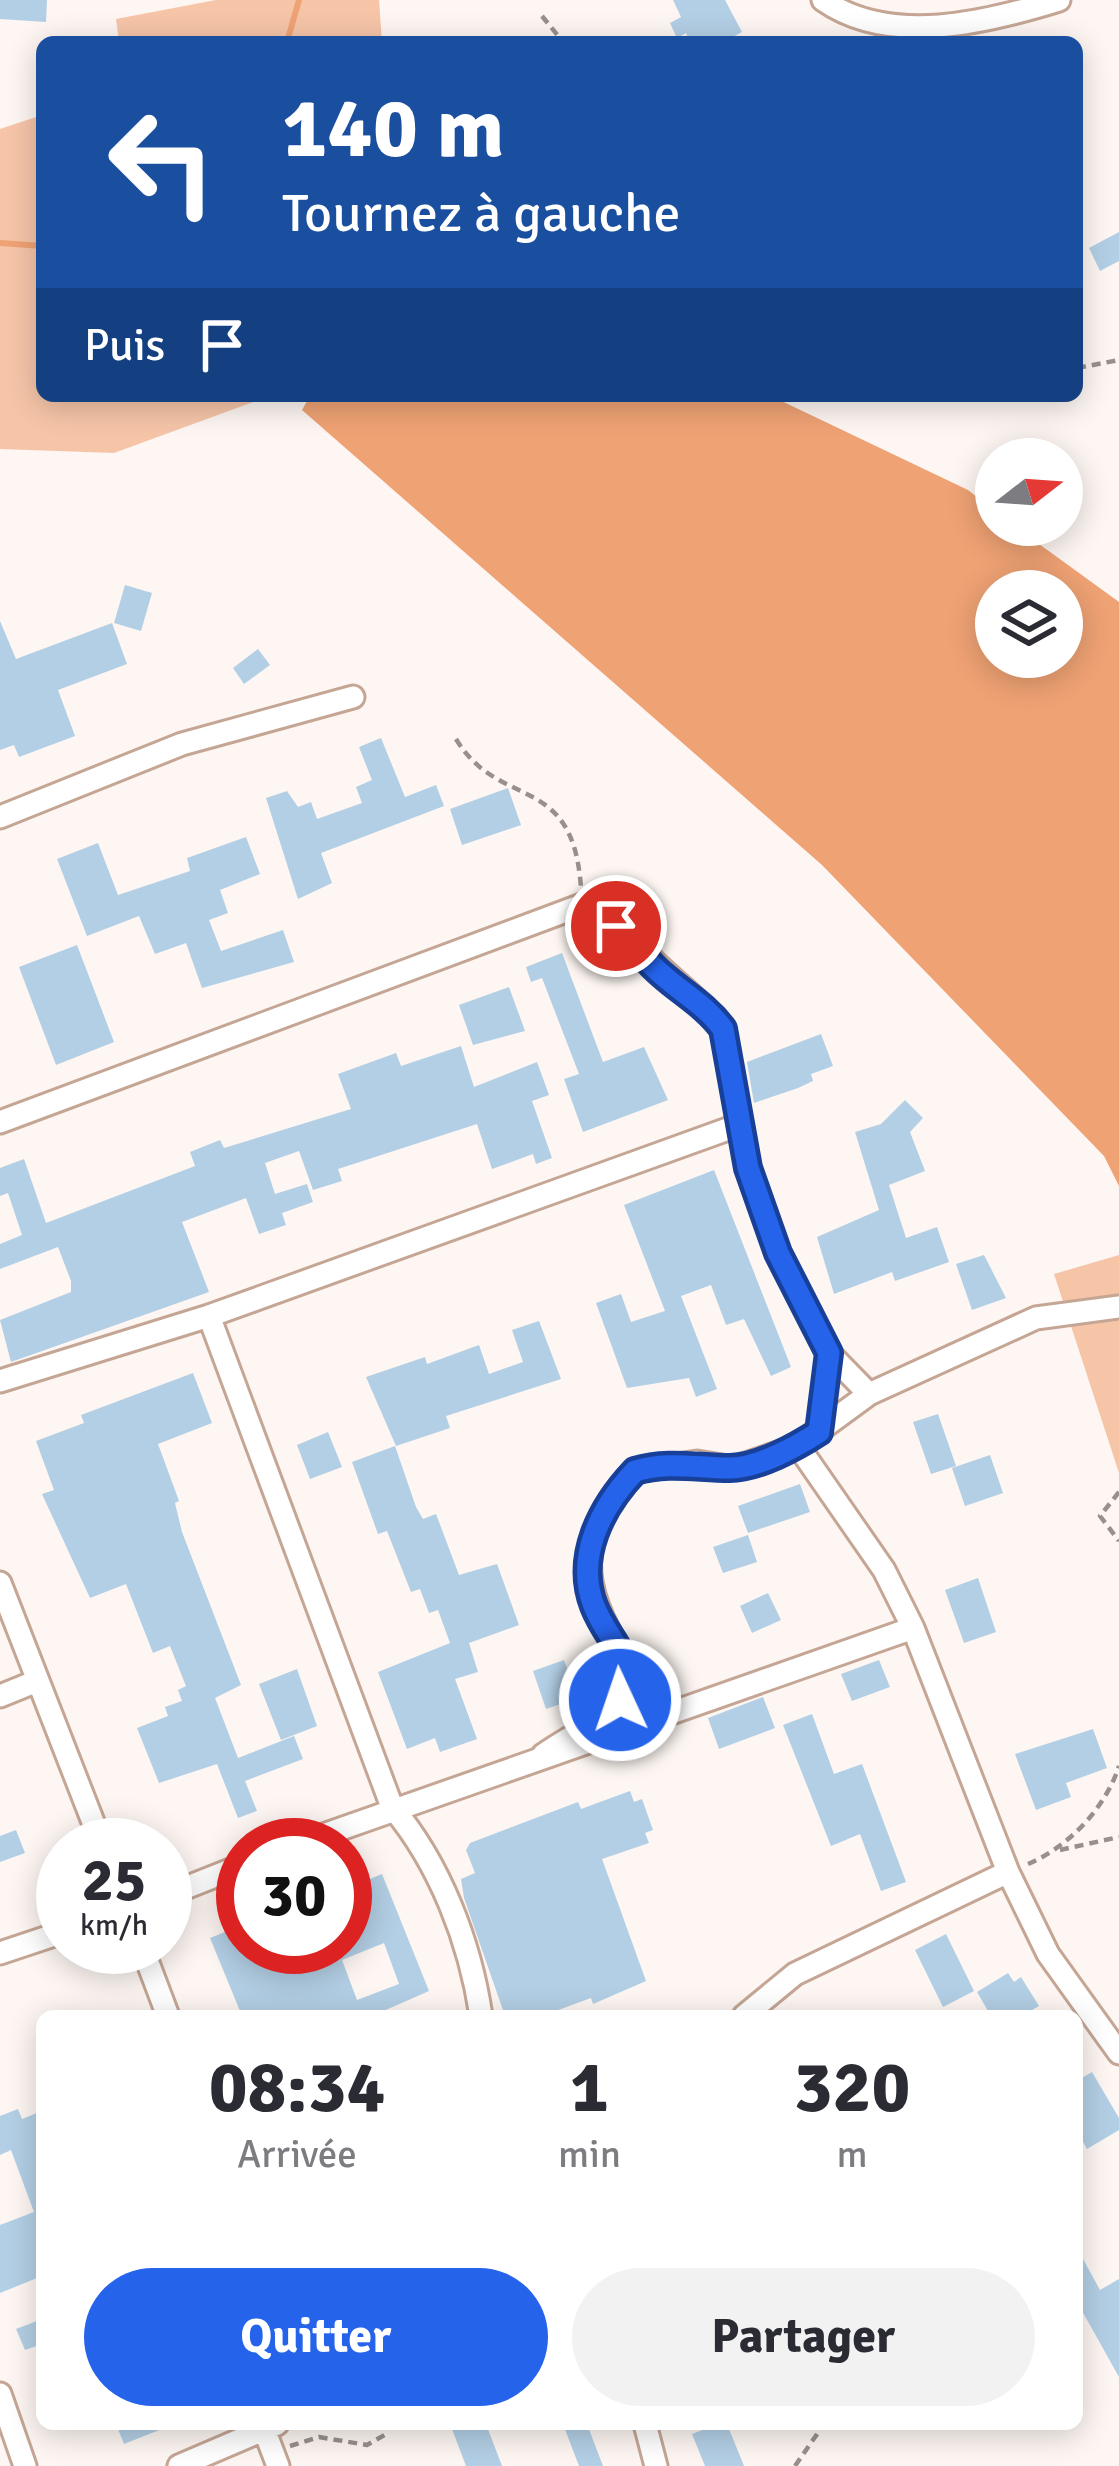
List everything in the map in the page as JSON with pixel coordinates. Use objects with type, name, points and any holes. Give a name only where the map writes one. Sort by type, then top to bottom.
[{"type":"street","points":[[823,0],[874,20],[929,27],[1001,17],[1059,0]]},
{"type":"street","points":[[0,817],[182,744],[353,697]]},
{"type":"street","points":[[0,1122],[582,905],[588,918],[605,928],[626,929],[651,964],[711,1013],[723,1029],[740,1125],[778,1253],[829,1353],[868,1394]]},
{"type":"street","points":[[0,1381],[209,1316],[740,1125]]},
{"type":"street","points":[[544,1755],[620,1700],[628,1676],[621,1651],[595,1608],[586,1573],[596,1527],[635,1471],[697,1462],[734,1468],[798,1446],[868,1394],[1036,1318],[1119,1307]]},
{"type":"street","points":[[209,1316],[392,1807],[432,1862],[480,2010]]},
{"type":"street","points":[[819,1432],[829,1353]]},
{"type":"street","points":[[798,1446],[884,1570],[913,1628],[1008,1872],[1067,1985],[1119,2053]]},
{"type":"street","points":[[0,1583],[91,1818]]},
{"type":"street","points":[[364,1818],[913,1628]]},
{"type":"street","points":[[0,1696],[38,1681]]},
{"type":"street","points":[[751,2010],[795,1974],[1008,1872]]},
{"type":"street","points":[[0,1953],[36,1941]]},
{"type":"street","points":[[152,1974],[166,2010]]},
{"type":"street","points":[[0,2394],[25,2466]]},
{"type":"street","points":[[179,2466],[264,2430]]},
{"type":"street","points":[[647,2430],[656,2466]]},
{"type":"path","points":[[542,16],[558,36]]},
{"type":"path","points":[[1083,367],[1119,360]]},
{"type":"path","points":[[456,739],[472,765],[539,798],[561,817],[577,845],[582,905]]},
{"type":"path","points":[[1119,1492],[1100,1516],[1119,1541]]},
{"type":"path","points":[[1060,1850],[1112,1786],[1119,1766]]},
{"type":"path","points":[[1008,1872],[1060,1850],[1119,1837]]},
{"type":"path","points":[[796,2466],[820,2430]]},
{"type":"path","points":[[276,2459],[319,2437],[368,2445],[388,2433]]},
{"type":"shaded area","points":[[216,0],[379,0],[382,36],[118,36],[116,19]]},
{"type":"shaded area","points":[[36,117],[36,402],[254,402],[114,453],[0,449],[0,129]]},
{"type":"shaded area","points":[[307,402],[784,402],[968,490],[975,496],[975,546],[1042,546],[1075,570],[975,570],[975,678],[1083,678],[1083,576],[1119,602],[1119,1186],[1104,1156],[822,865],[302,410]]},
{"type":"shaded area","points":[[1119,1255],[1119,1473],[1054,1274]]},
{"type":"building","points":[[0,0],[47,0],[46,22],[0,19]]},
{"type":"building","points":[[673,0],[725,0],[742,32],[676,36],[670,23],[681,17]]},
{"type":"building","points":[[1119,232],[1119,261],[1100,271],[1089,248]]},
{"type":"building","points":[[125,585],[152,593],[141,631],[114,623]]},
{"type":"building","points":[[0,621],[16,659],[112,623],[127,664],[58,690],[75,736],[19,757],[14,745],[0,750]]},
{"type":"building","points":[[258,649],[270,665],[244,684],[233,668]]},
{"type":"building","points":[[381,738],[405,797],[436,785],[444,806],[321,853],[332,883],[298,899],[266,798],[287,791],[298,807],[311,802],[317,819],[362,803],[356,787],[372,780],[359,747]]},
{"type":"building","points":[[508,788],[521,825],[462,845],[450,809]]},
{"type":"building","points":[[246,837],[260,874],[220,890],[228,913],[209,920],[221,951],[283,930],[294,962],[202,988],[186,943],[155,954],[139,916],[87,936],[57,859],[98,843],[118,895],[190,871],[187,858]]},
{"type":"building","points":[[77,945],[114,1042],[56,1065],[19,967]]},
{"type":"building","points":[[562,953],[603,1062],[644,1047],[668,1100],[583,1132],[564,1079],[579,1074],[542,978],[531,982],[526,967]]},
{"type":"building","points":[[509,987],[525,1031],[473,1045],[459,1005]]},
{"type":"building","points":[[821,1034],[833,1066],[811,1074],[813,1081],[754,1103],[747,1062]]},
{"type":"building","points":[[461,1046],[474,1087],[537,1062],[549,1095],[532,1101],[552,1158],[536,1164],[533,1154],[492,1169],[477,1124],[338,1169],[342,1181],[313,1190],[299,1151],[265,1163],[275,1194],[307,1184],[313,1202],[282,1213],[286,1225],[259,1234],[246,1198],[182,1222],[209,1292],[11,1362],[0,1320],[71,1292],[71,1281],[58,1247],[0,1269],[0,1244],[22,1235],[8,1193],[0,1196],[0,1168],[24,1159],[46,1223],[195,1166],[190,1152],[220,1140],[224,1148],[351,1109],[338,1074],[396,1053],[401,1066]]},
{"type":"building","points":[[905,1100],[923,1118],[910,1132],[925,1171],[889,1185],[906,1238],[937,1227],[949,1262],[895,1281],[892,1272],[834,1294],[817,1237],[879,1210],[855,1132],[881,1124]]},
{"type":"building","points":[[714,1170],[791,1367],[771,1376],[744,1319],[726,1325],[711,1285],[681,1296],[717,1389],[696,1397],[689,1378],[627,1388],[596,1303],[621,1294],[631,1322],[665,1311],[624,1205]]},
{"type":"building","points":[[984,1255],[1006,1298],[972,1310],[956,1264]]},
{"type":"building","points":[[539,1321],[561,1379],[446,1416],[450,1428],[396,1446],[366,1377],[425,1357],[427,1364],[479,1345],[489,1374],[523,1362],[512,1330]]},
{"type":"building","points":[[193,1373],[212,1423],[158,1444],[179,1501],[175,1503],[182,1532],[241,1685],[215,1698],[238,1758],[294,1736],[303,1759],[245,1781],[257,1811],[238,1818],[217,1764],[159,1783],[137,1728],[168,1716],[165,1707],[182,1701],[178,1690],[186,1686],[170,1646],[153,1653],[126,1584],[90,1598],[42,1494],[54,1490],[36,1441],[84,1423],[81,1415]]},
{"type":"building","points":[[938,1414],[956,1466],[931,1474],[913,1422]]},
{"type":"building","points":[[328,1432],[342,1467],[310,1479],[297,1445]]},
{"type":"building","points":[[395,1446],[416,1507],[423,1519],[436,1514],[459,1575],[497,1564],[519,1625],[469,1643],[478,1672],[455,1679],[477,1739],[440,1752],[435,1738],[407,1749],[378,1672],[450,1643],[438,1610],[429,1613],[420,1589],[411,1592],[387,1531],[378,1534],[352,1462]]},
{"type":"building","points":[[990,1455],[1003,1493],[965,1506],[952,1468]]},
{"type":"building","points":[[800,1484],[810,1512],[748,1533],[738,1506]]},
{"type":"building","points":[[748,1535],[757,1562],[723,1573],[713,1547]]},
{"type":"building","points":[[978,1578],[996,1632],[964,1643],[945,1590]]},
{"type":"building","points":[[768,1593],[781,1620],[752,1633],[740,1606]]},
{"type":"building","points":[[564,1660],[578,1698],[546,1709],[533,1671]]},
{"type":"building","points":[[879,1660],[890,1687],[852,1701],[841,1674]]},
{"type":"building","points":[[297,1669],[317,1726],[281,1740],[259,1684]]},
{"type":"building","points":[[763,1697],[775,1728],[719,1749],[708,1718]]},
{"type":"building","points":[[812,1714],[834,1774],[862,1764],[906,1882],[881,1891],[860,1834],[831,1846],[783,1725]]},
{"type":"building","points":[[1093,1729],[1107,1768],[1066,1783],[1071,1797],[1036,1810],[1015,1754]]},
{"type":"building","points":[[630,1791],[634,1802],[642,1799],[653,1830],[645,1833],[649,1843],[602,1859],[646,1981],[593,2004],[591,1998],[558,2010],[503,2010],[464,1898],[461,1879],[475,1873],[466,1850],[470,1843],[578,1802],[581,1809]]},
{"type":"building","points":[[16,1830],[25,1853],[0,1862],[0,1836]]},
{"type":"building","points":[[382,1874],[429,1991],[386,2010],[240,2010],[225,1974],[347,1974],[357,2000],[399,1984],[384,1943],[372,1948],[372,1878]]},
{"type":"building","points":[[946,1934],[974,1991],[943,2007],[915,1950]]},
{"type":"building","points":[[1008,1973],[1014,1982],[1021,1977],[1039,2006],[988,2010],[977,1992]]},
{"type":"building","points":[[1092,2072],[1119,2118],[1119,2130],[1087,2149],[1083,2142],[1083,2077]]},
{"type":"building","points":[[18,2109],[22,2119],[36,2113],[36,2278],[0,2293],[0,2225],[34,2212],[11,2150],[0,2155],[0,2116]]},
{"type":"building","points":[[1083,2259],[1100,2290],[1119,2279],[1119,2377],[1083,2313]]},
{"type":"building","points":[[36,2321],[36,2346],[25,2350],[16,2329]]},
{"type":"building","points":[[118,2430],[159,2430],[124,2444]]},
{"type":"building","points":[[452,2430],[488,2430],[502,2466],[466,2466]]},
{"type":"building","points":[[565,2430],[589,2430],[603,2466],[579,2466]]},
{"type":"building","points":[[729,2430],[744,2466],[705,2466],[692,2434]]},
{"type":"waterway","points":[[289,36],[299,0]]},
{"type":"waterway","points":[[0,243],[36,246]]},
{"type":"route","points":[[616,926],[626,929],[651,964],[711,1013],[723,1029],[748,1168],[778,1253],[829,1353],[819,1432],[798,1446],[734,1468],[697,1462],[655,1465],[635,1471],[620,1487],[596,1527],[586,1573],[595,1608],[621,1651],[628,1676],[620,1700]]}]
